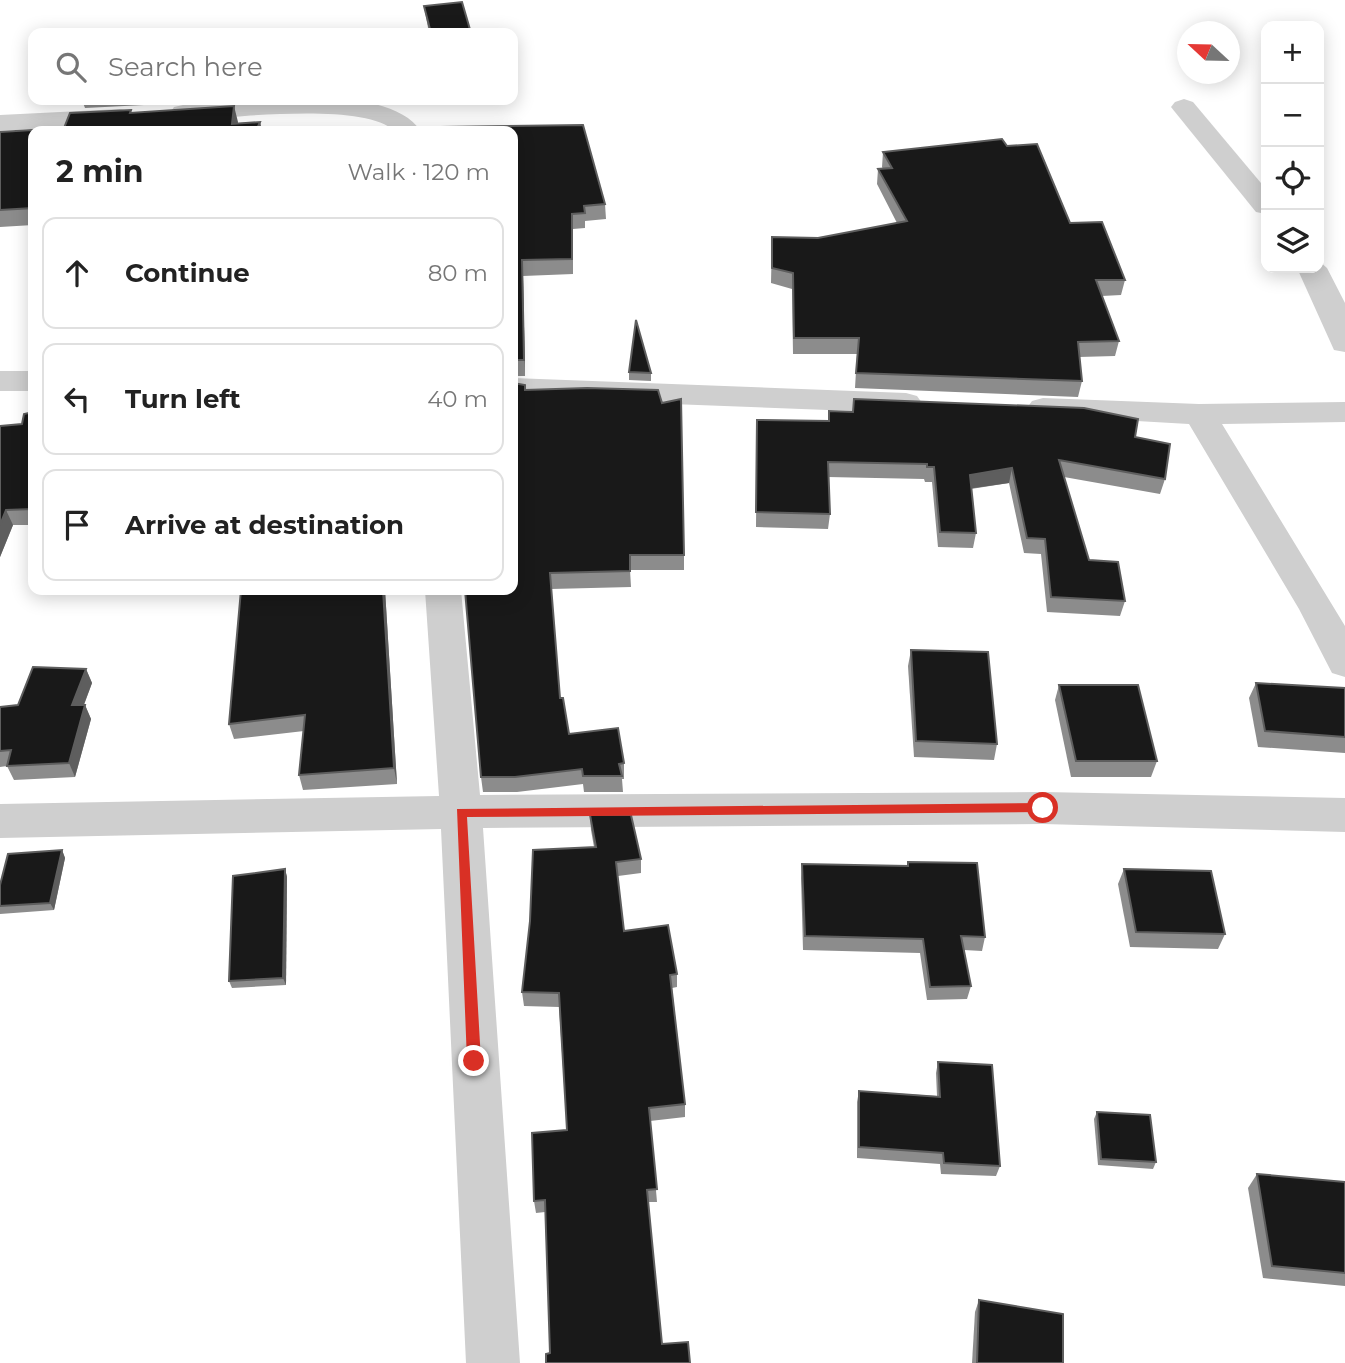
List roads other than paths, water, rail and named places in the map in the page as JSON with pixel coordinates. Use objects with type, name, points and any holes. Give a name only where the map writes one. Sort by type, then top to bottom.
[{"type":"street","points":[[0,123],[318,106],[371,110],[394,117],[406,126]]},
{"type":"street","points":[[1184,107],[1261,200]]},
{"type":"street","points":[[1314,273],[1345,343]]},
{"type":"street","points":[[0,381],[28,381]]},
{"type":"street","points":[[518,388],[939,404]]},
{"type":"street","points":[[1007,407],[1199,414],[1345,412]]},
{"type":"street","points":[[1199,414],[1317,608],[1345,663]]},
{"type":"street","points":[[443,595],[461,812],[493,1363]]},
{"type":"street","points":[[0,821],[461,812],[1043,808],[1345,815]]}]
